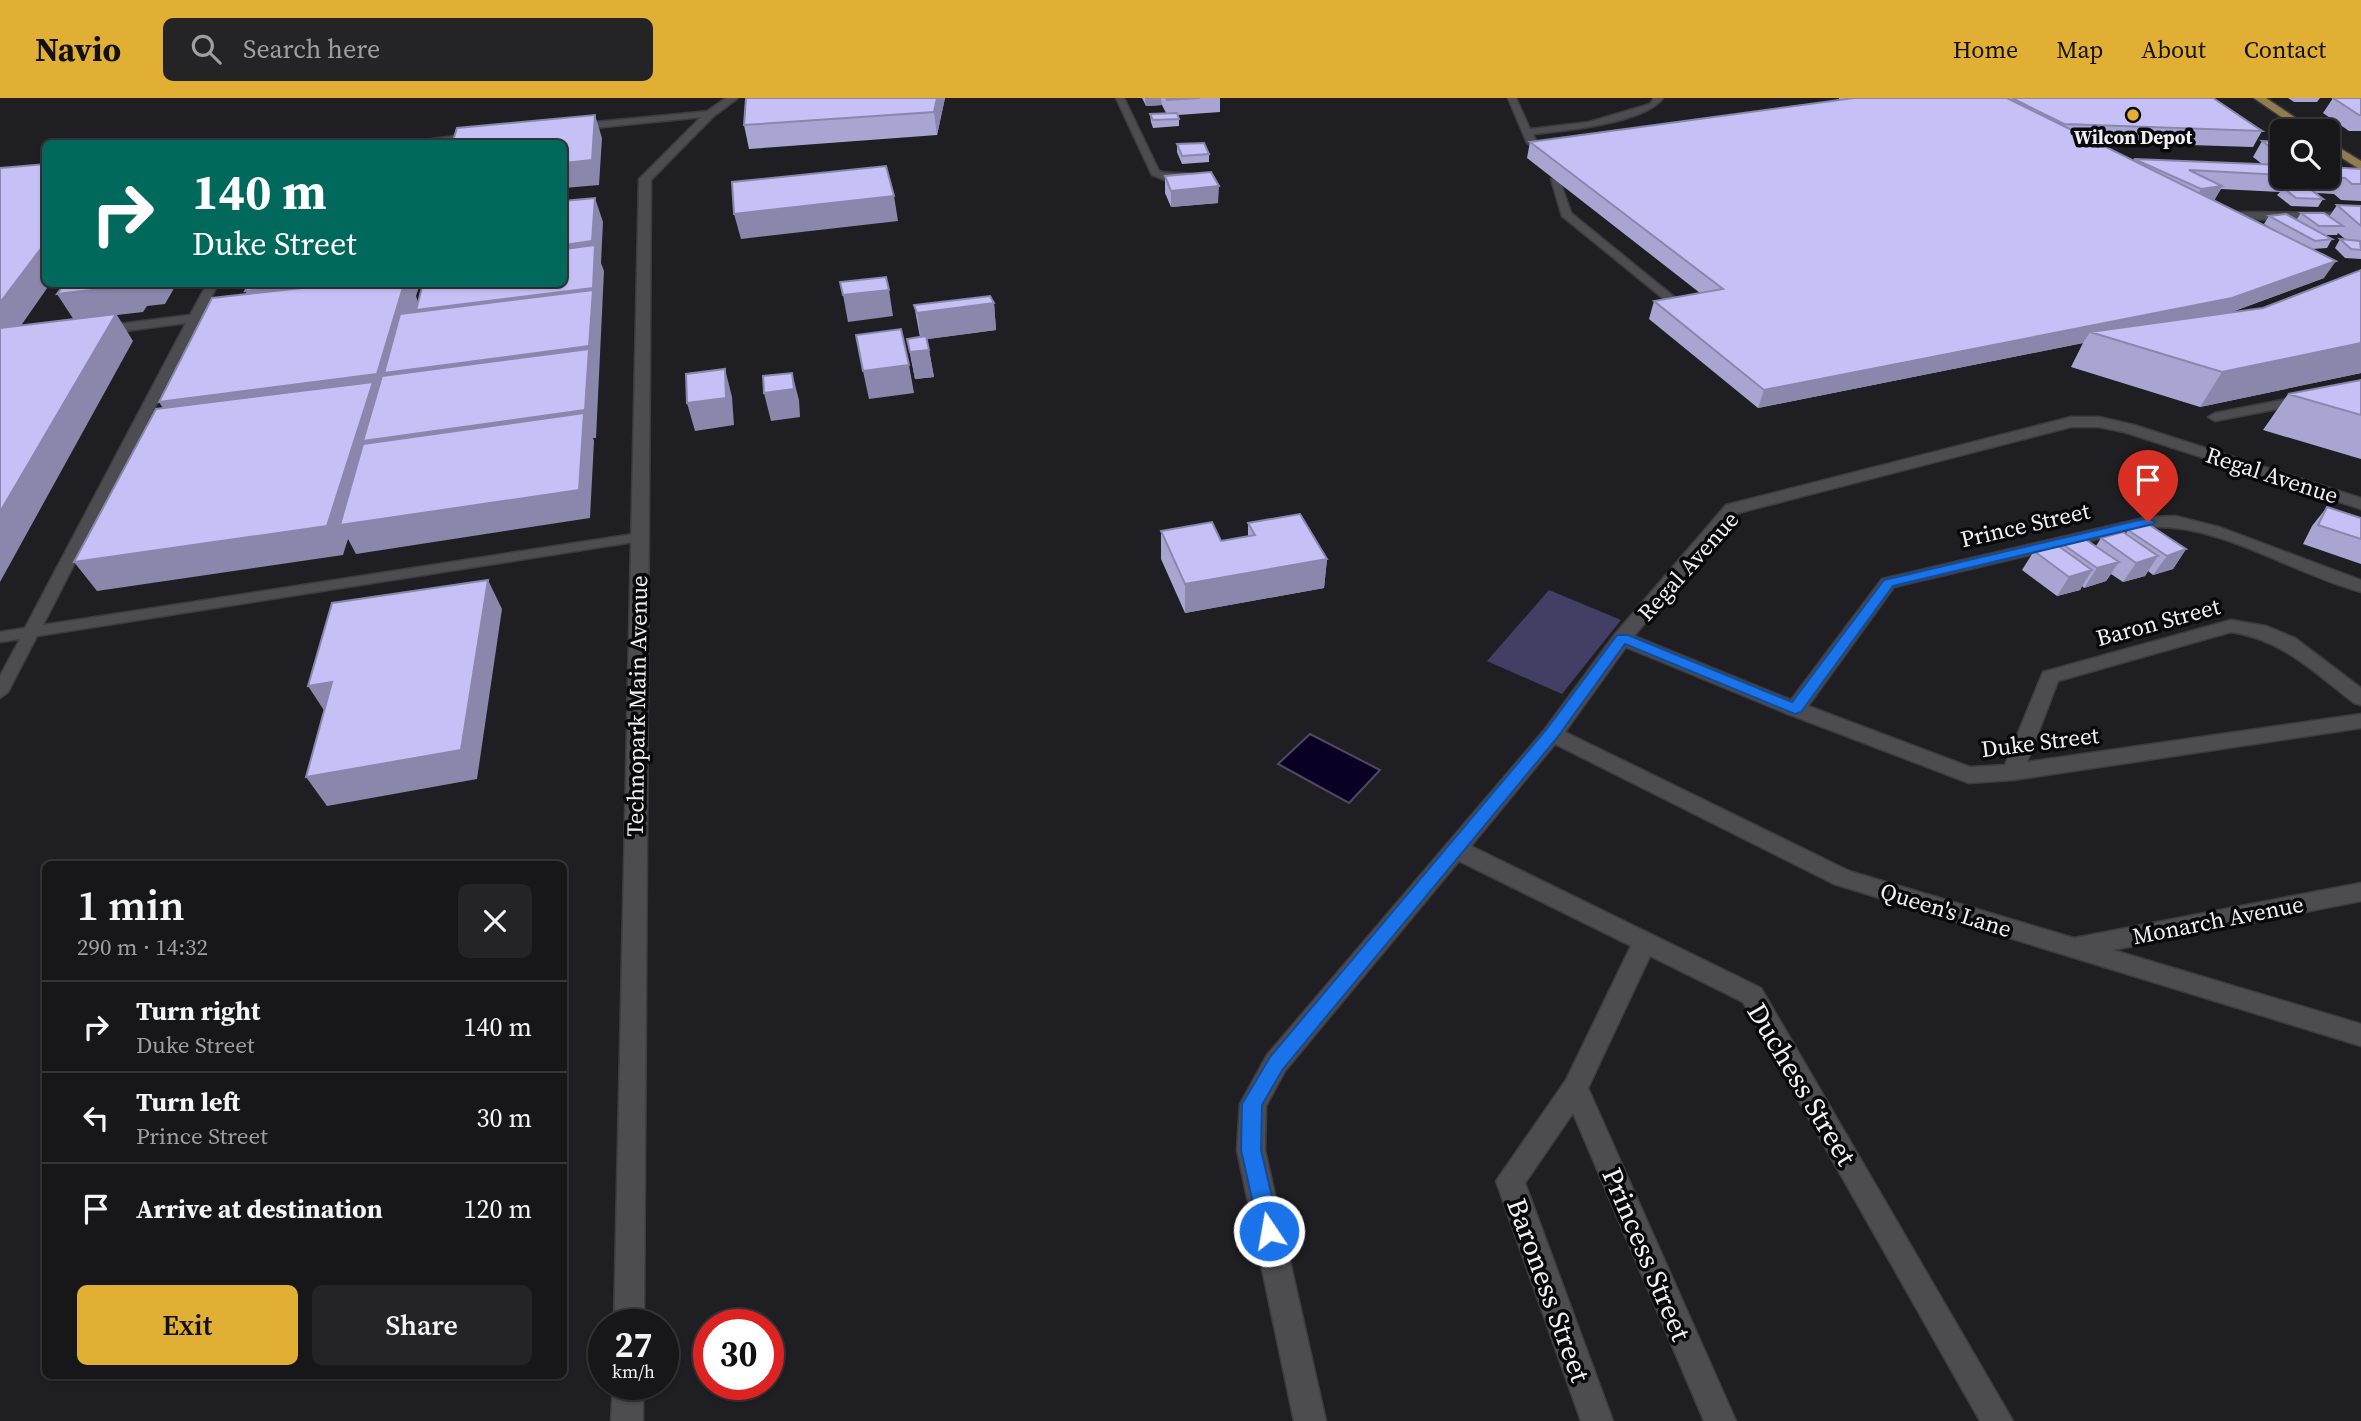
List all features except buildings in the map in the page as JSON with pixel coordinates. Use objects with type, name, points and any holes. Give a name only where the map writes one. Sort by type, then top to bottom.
[{"type":"main road","points":[[2259,98],[2290,119]]},
{"type":"main road","points":[[2340,152],[2361,166]]},
{"type":"street","name":"Technopark Main Avenue","points":[[629,1309],[645,179],[714,106],[733,98]]},
{"type":"street","points":[[2236,216],[2361,217]]},
{"type":"street","name":"Regal Avenue","points":[[1310,1421],[1251,1150],[1252,1104],[1276,1063],[1552,734],[1622,638],[1732,509],[2071,422],[2099,422],[2128,428],[2361,504]]},
{"type":"street","name":"Prince Street","points":[[1795,709],[1888,583],[2148,522],[2175,521],[2213,531],[2361,586]]},
{"type":"street","name":"Baron Street","points":[[2013,772],[2050,677],[2231,626],[2259,630],[2288,642],[2361,698]]},
{"type":"street","name":"Duke Street","points":[[1622,638],[1795,709],[1969,775],[2013,772],[2361,720]]},
{"type":"street","name":"Queen's Lane","points":[[1552,734],[1842,878],[2361,1035]]},
{"type":"street","name":"Duchess Street","points":[[1456,849],[1752,995],[1997,1421]]},
{"type":"street","name":"Monarch Avenue","points":[[2074,948],[2361,892]]},
{"type":"street","name":"Baroness Street","points":[[1597,1421],[1510,1181],[1575,1088],[1645,942]]},
{"type":"street","name":"Princess Street","points":[[1575,1088],[1720,1421]]},
{"type":"street","points":[[627,1421],[628,1400]]},
{"type":"lane","points":[[1120,98],[1155,173],[1164,177],[1200,176]]},
{"type":"lane","points":[[1512,98],[1536,150]]},
{"type":"lane","points":[[1527,132],[1601,122],[1653,106],[1659,98]]},
{"type":"lane","points":[[562,128],[714,106]]},
{"type":"lane","points":[[437,140],[494,134]]},
{"type":"lane","points":[[1555,181],[1566,214],[1674,302]]},
{"type":"lane","points":[[0,692],[210,287]]},
{"type":"lane","points":[[91,331],[194,318]]},
{"type":"lane","points":[[2215,418],[2321,396]]},
{"type":"lane","points":[[0,637],[640,537]]},
{"type":"shaded area","points":[[1549,590],[1621,620],[1562,694],[1487,661]]},
{"type":"shaded area","points":[[1310,734],[1380,770],[1349,803],[1278,764]]},
{"type":"place","name":"Wilcon Depot","points":[[2133,115]]},
{"type":"route","points":[[1269,1231],[1251,1150],[1252,1104],[1276,1063],[1552,734],[1622,638],[1795,709],[1888,583],[2148,522]]}]
